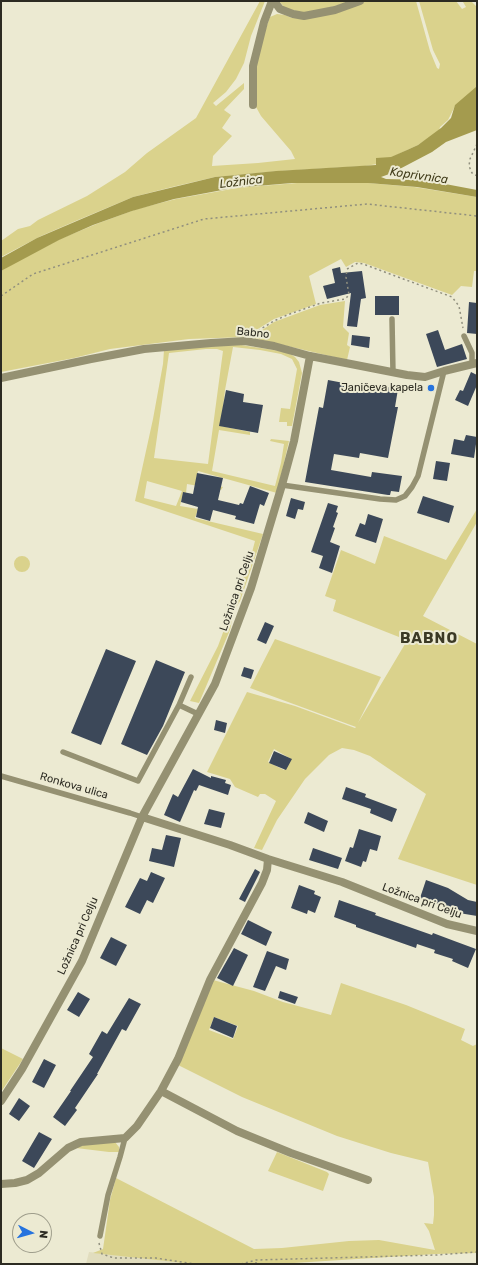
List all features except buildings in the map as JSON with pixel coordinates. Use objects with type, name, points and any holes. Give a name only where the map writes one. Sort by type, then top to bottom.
[{"type":"street","points":[[253,105],[253,66],[264,22],[273,1],[280,9],[304,16],[335,10],[360,1]]},
{"type":"street","name":"Babno","points":[[1,378],[91,359],[144,350],[210,342],[245,341],[274,346],[310,356],[393,373],[425,377],[475,363]]},
{"type":"street","name":"Ložnica pri Celju","points":[[1,1101],[22,1069],[82,961],[142,817],[215,684],[251,588],[282,485],[294,441],[310,356]]},
{"type":"street","name":"Ložnica pri Celju","points":[[142,817],[230,844],[268,859],[342,882],[447,924],[477,932]]},
{"type":"street","points":[[1,1184],[27,1180],[39,1173],[68,1148],[81,1142],[125,1138],[137,1126],[161,1091],[178,1059],[210,980],[262,883],[267,870],[268,859]]},
{"type":"street","points":[[161,1091],[237,1131],[368,1180]]},
{"type":"lane","points":[[392,320],[393,373]]},
{"type":"lane","points":[[464,336],[475,363]]},
{"type":"lane","points":[[282,485],[380,499],[396,500],[405,496],[418,476],[444,371]]},
{"type":"lane","points":[[63,752],[138,781],[179,706],[191,677]]},
{"type":"lane","points":[[179,706],[198,714]]},
{"type":"lane","name":"Ronkova ulica","points":[[1,776],[142,817]]},
{"type":"lane","points":[[100,1236],[108,1195],[125,1138]]},
{"type":"path","points":[[477,144],[470,159],[469,166],[472,174],[477,176]]},
{"type":"path","points":[[1,296],[33,274],[204,219],[367,204],[477,216]]},
{"type":"path","points":[[245,341],[251,335],[274,320],[321,303],[345,299],[349,295],[346,277],[347,269],[358,263],[452,297],[459,306],[464,336]]},
{"type":"path","points":[[100,1236],[99,1245],[102,1254],[114,1258],[156,1258],[194,1264]]},
{"type":"path","points":[[241,1264],[256,1260],[436,1255],[477,1252]]},
{"type":"shaded area","points":[[260,1],[265,1],[251,36],[244,63],[236,79],[226,92],[213,103],[216,106],[244,83],[244,89],[224,110],[231,115],[222,128],[232,136],[213,156],[212,166],[295,159],[291,151],[261,116],[256,107],[251,70],[270,17],[277,14],[297,18],[353,7],[366,1],[416,1],[430,51],[437,68],[439,69],[440,64],[433,50],[419,1],[456,1],[462,9],[466,7],[463,2],[471,1],[477,7],[477,88],[455,106],[448,120],[440,127],[439,131],[418,145],[377,164],[215,177],[172,187],[133,197],[41,236],[1,257],[1,241],[18,229],[30,226],[38,220],[87,196],[125,172],[147,153],[196,118]]},
{"type":"shaded area","points":[[279,1],[353,1],[313,12],[300,12],[285,8]]},
{"type":"shaded area","points":[[297,183],[368,183],[414,187],[477,197],[477,271],[474,271],[472,287],[461,286],[452,295],[364,263],[355,262],[346,267],[341,259],[309,276],[316,304],[274,319],[245,337],[189,339],[110,349],[74,358],[1,372],[1,271],[60,239],[137,209],[176,199],[237,188]]},
{"type":"shaded area","points":[[345,301],[343,327],[349,333],[347,345],[350,347],[347,360],[253,338],[274,322],[320,305]]},
{"type":"shaded area","points":[[215,345],[241,345],[287,352],[295,357],[299,362],[302,373],[292,426],[287,426],[287,422],[279,422],[281,408],[290,409],[297,369],[292,359],[281,354],[233,347],[225,390],[221,426],[250,432],[250,435],[219,430],[212,471],[275,486],[284,444],[270,441],[271,439],[289,441],[277,493],[198,471],[196,480],[223,487],[221,490],[187,484],[186,493],[183,493],[180,506],[198,509],[195,518],[263,534],[240,601],[234,611],[230,630],[199,703],[190,701],[218,646],[250,560],[255,541],[135,501],[153,419],[163,364],[164,350]],"holes":[[[217,349],[223,351],[208,464],[154,458],[169,353]],[[147,481],[182,491],[176,506],[144,498]]]},
{"type":"shaded area","points":[[477,509],[477,522],[423,616],[477,644],[477,885],[398,859],[426,794],[370,756],[354,750],[342,748],[329,755],[305,779],[277,820],[262,850],[254,848],[276,801],[265,794],[260,794],[258,797],[235,787],[230,779],[207,772],[247,692],[295,706],[355,728],[356,727],[250,688],[275,639],[381,677],[358,723],[405,644],[399,637],[333,611],[336,600],[325,596],[341,550],[375,564],[384,536],[446,560]],"holes":[[[274,749],[291,759],[284,770],[268,762]]]},
{"type":"shaded area","points":[[22,556],[28,558],[30,564],[28,570],[22,572],[16,570],[14,564],[16,558]]},
{"type":"shaded area","points":[[213,980],[331,1015],[341,983],[406,1005],[465,1029],[461,1040],[473,1046],[477,1044],[477,1253],[436,1254],[278,1264],[193,1264],[93,1253],[103,1249],[110,1200],[116,1178],[254,1249],[379,1240],[435,1250],[429,1231],[424,1223],[433,1224],[434,1215],[434,1197],[428,1162],[391,1153],[337,1136],[242,1097],[178,1065]],"holes":[[[214,1017],[238,1026],[233,1039],[209,1030]]]},
{"type":"shaded area","points":[[1,1048],[23,1059],[1,1092]]},
{"type":"shaded area","points":[[115,1142],[119,1147],[119,1152],[76,1148],[87,1144]]},
{"type":"shaded area","points":[[277,1152],[327,1172],[329,1174],[323,1191],[268,1171]]},
{"type":"shaded area","points":[[89,1252],[193,1264],[86,1264]]},
{"type":"water","name":"Ložnica","points":[[476,87],[477,130],[446,142],[432,152],[392,173],[381,177],[386,179],[424,180],[477,190],[477,197],[417,187],[368,183],[292,183],[233,188],[174,199],[132,211],[93,225],[59,240],[1,271],[1,258],[37,238],[133,197],[215,177],[276,171],[376,165],[376,158],[391,157],[418,145],[441,128],[451,118],[455,105]]},
{"type":"place","name":"Janičeva kapela","points":[[431,388]]},
{"type":"district","name":"BABNO","points":[[429,639]]},
{"type":"water label","name":"Koprivnica","points":[[419,176]]}]
